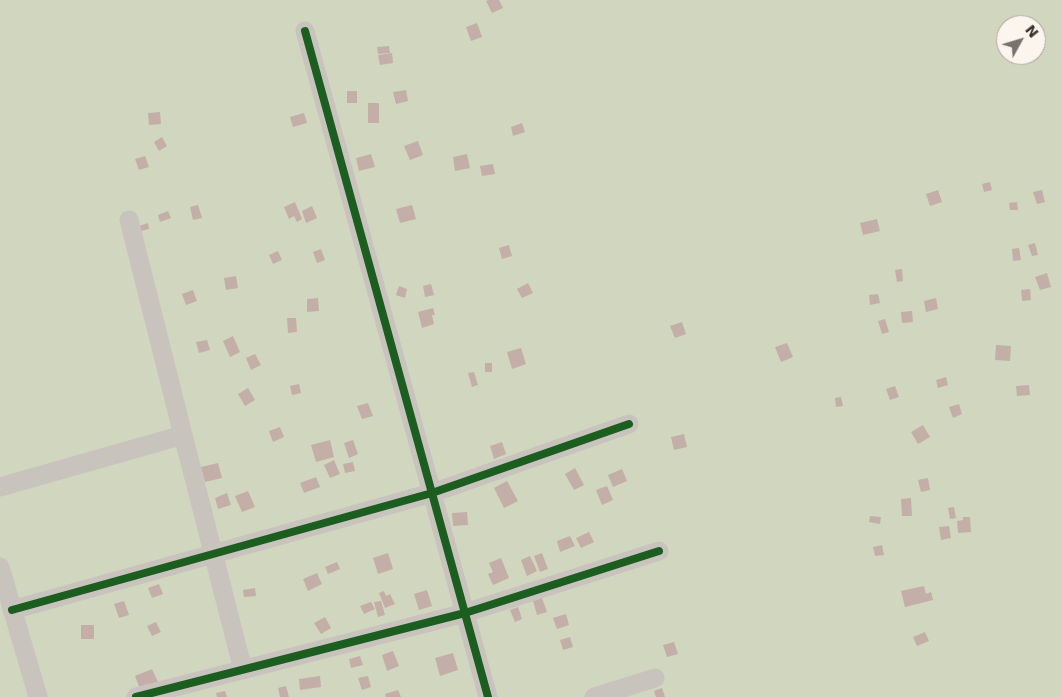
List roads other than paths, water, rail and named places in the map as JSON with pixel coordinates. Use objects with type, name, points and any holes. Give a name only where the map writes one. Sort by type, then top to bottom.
[{"type":"street","points":[[305,31],[488,697]]},
{"type":"street","points":[[129,220],[243,670]]},
{"type":"street","points":[[12,610],[432,493],[628,424]]},
{"type":"street","points":[[0,487],[183,435]]},
{"type":"street","points":[[136,697],[465,613],[659,552]]},
{"type":"street","points":[[0,567],[38,697]]},
{"type":"street","points":[[594,697],[655,678]]}]
